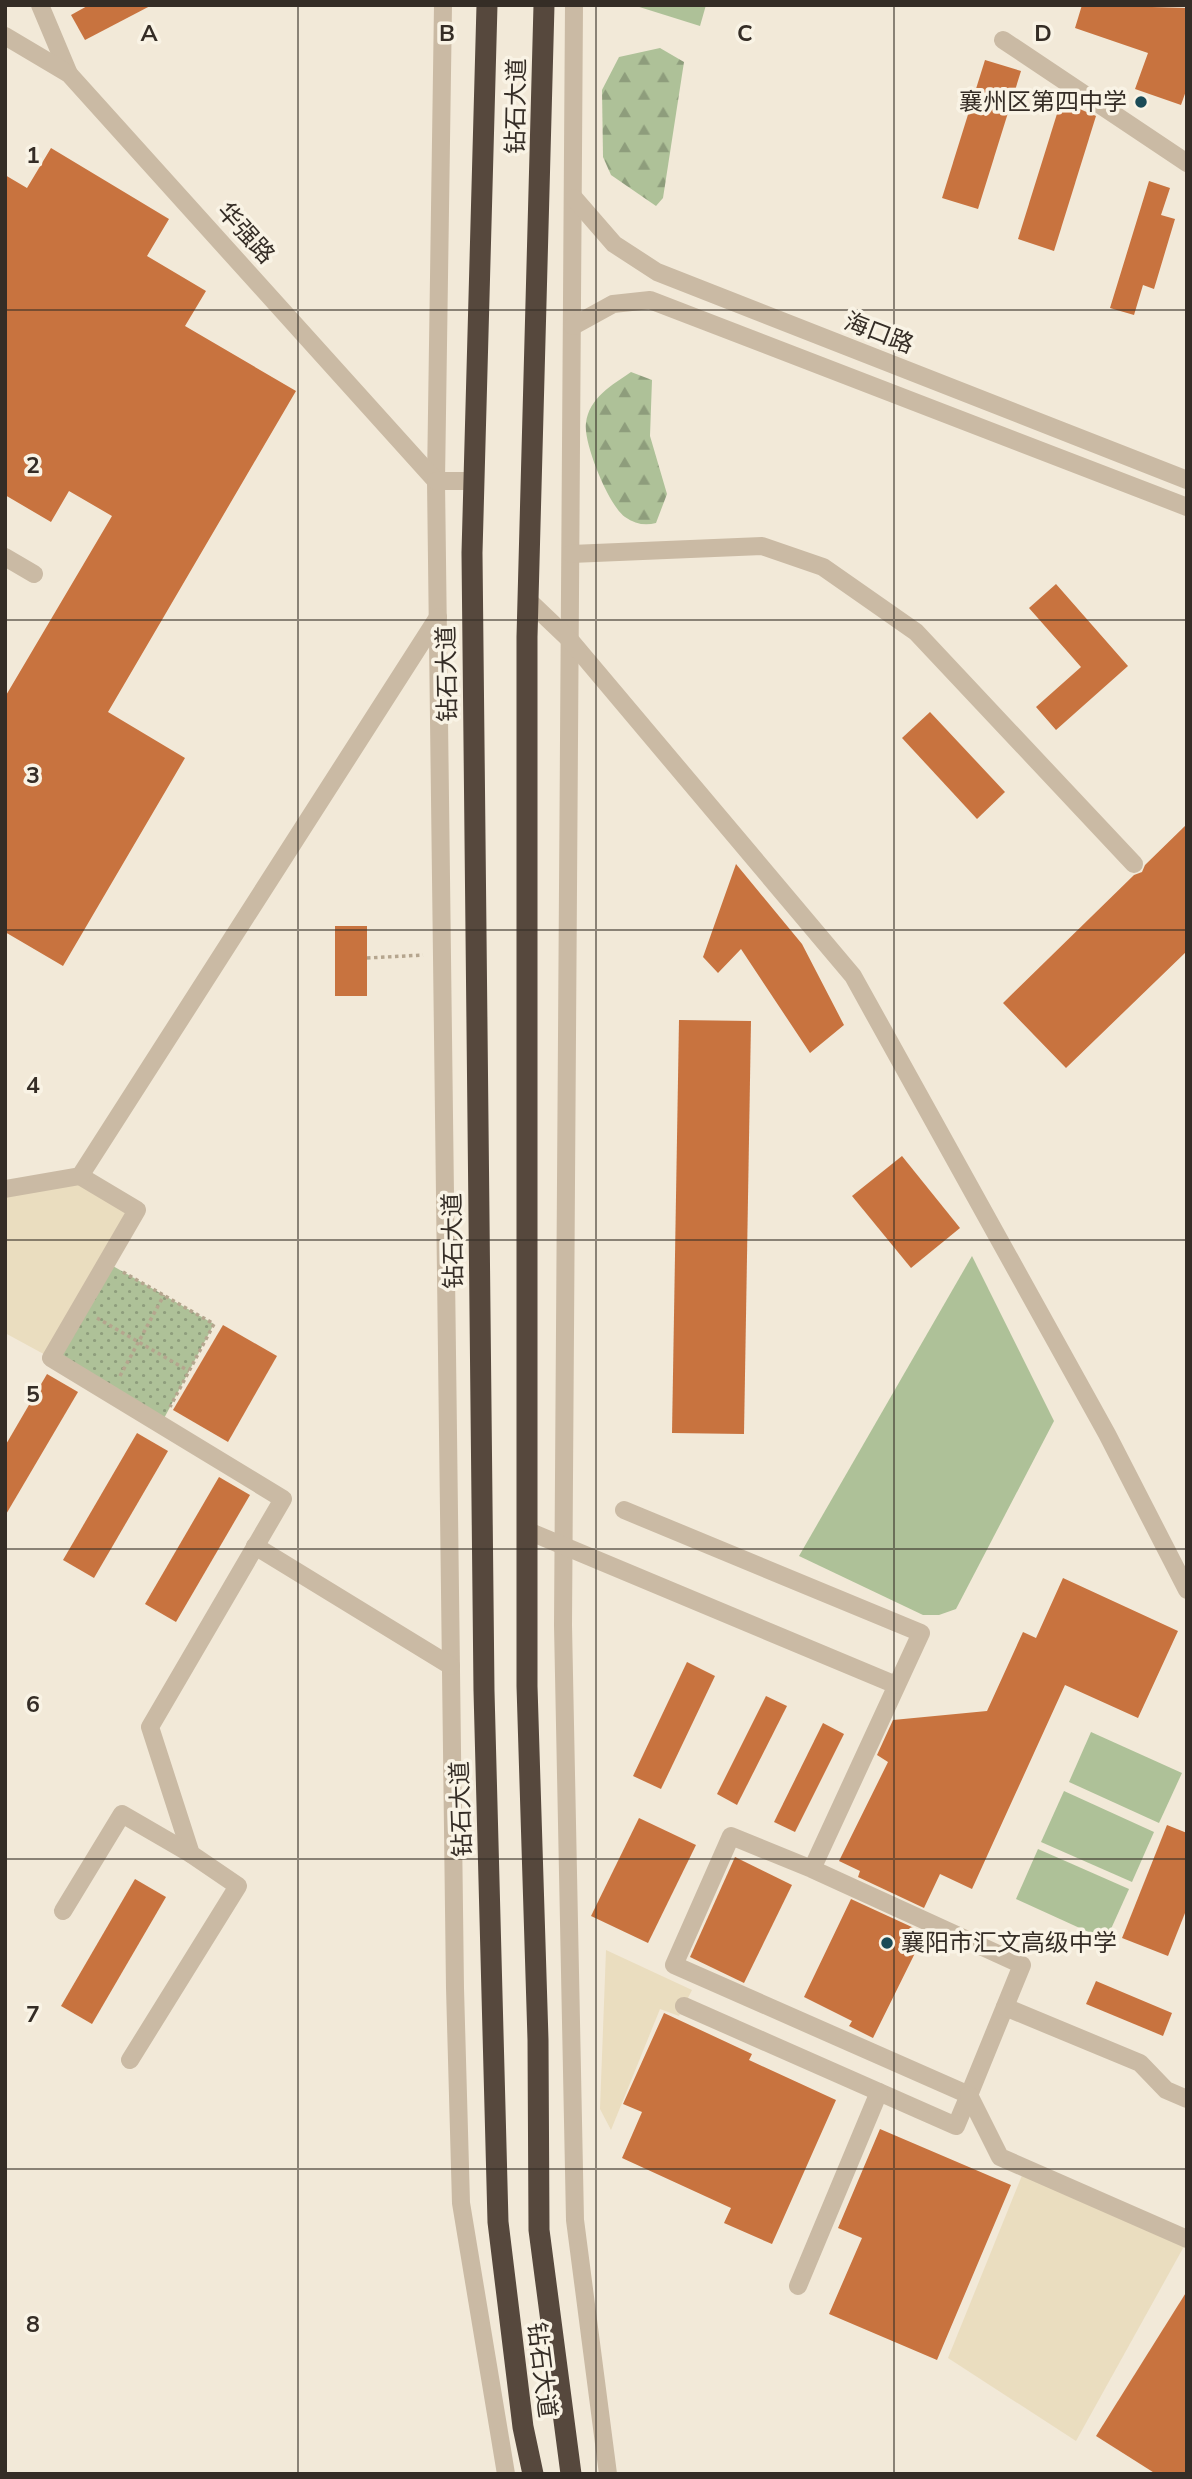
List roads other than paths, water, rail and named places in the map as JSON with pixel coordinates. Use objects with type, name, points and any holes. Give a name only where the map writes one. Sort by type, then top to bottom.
[{"type":"highway","name":"钻石大道","points":[[487,5],[472,566],[484,1691],[498,2222],[523,2427],[533,2474]]},
{"type":"highway","name":"钻石大道","points":[[544,5],[528,600],[527,1686],[538,2040],[539,2230],[571,2474]]},
{"type":"street","points":[[40,5],[69,74]]},
{"type":"street","points":[[443,5],[436,481],[451,1666],[461,2203],[506,2474]]},
{"type":"street","points":[[574,5],[564,1548],[575,2220],[608,2474]]},
{"type":"street","name":"华强路","points":[[5,36],[69,74],[436,481]]},
{"type":"street","points":[[1003,40],[1187,163]]},
{"type":"street","name":"海口路","points":[[573,198],[614,244],[657,272],[1187,480]]},
{"type":"street","points":[[573,326],[613,304],[650,300],[1187,507]]},
{"type":"street","points":[[436,481],[474,481]]},
{"type":"street","points":[[571,554],[762,546],[823,567],[916,632],[1135,864]]},
{"type":"street","points":[[5,557],[34,574]]},
{"type":"street","points":[[528,600],[570,640],[853,975],[1107,1434],[1187,1590]]},
{"type":"street","points":[[80,1176],[438,617]]},
{"type":"street","points":[[5,1189],[80,1176],[137,1210],[51,1358],[283,1499],[150,1727],[191,1854]]},
{"type":"street","points":[[624,1510],[921,1633],[812,1869]]},
{"type":"street","points":[[528,1531],[896,1685]]},
{"type":"street","points":[[255,1546],[451,1666]]},
{"type":"street","points":[[63,1911],[122,1814],[191,1854],[238,1886],[130,2060]]},
{"type":"street","points":[[684,2006],[956,2126],[969,2095],[1022,1965],[812,1869],[732,1836],[674,1965],[969,2095],[1000,2157],[1187,2239]]},
{"type":"street","points":[[1005,2007],[1140,2063],[1166,2090],[1187,2099]]},
{"type":"street","points":[[798,2286],[879,2092]]},
{"type":"place","name":"襄州区第四中学","points":[[1141,102]]},
{"type":"place","name":"襄阳市汇文高级中学","points":[[887,1943]]}]
